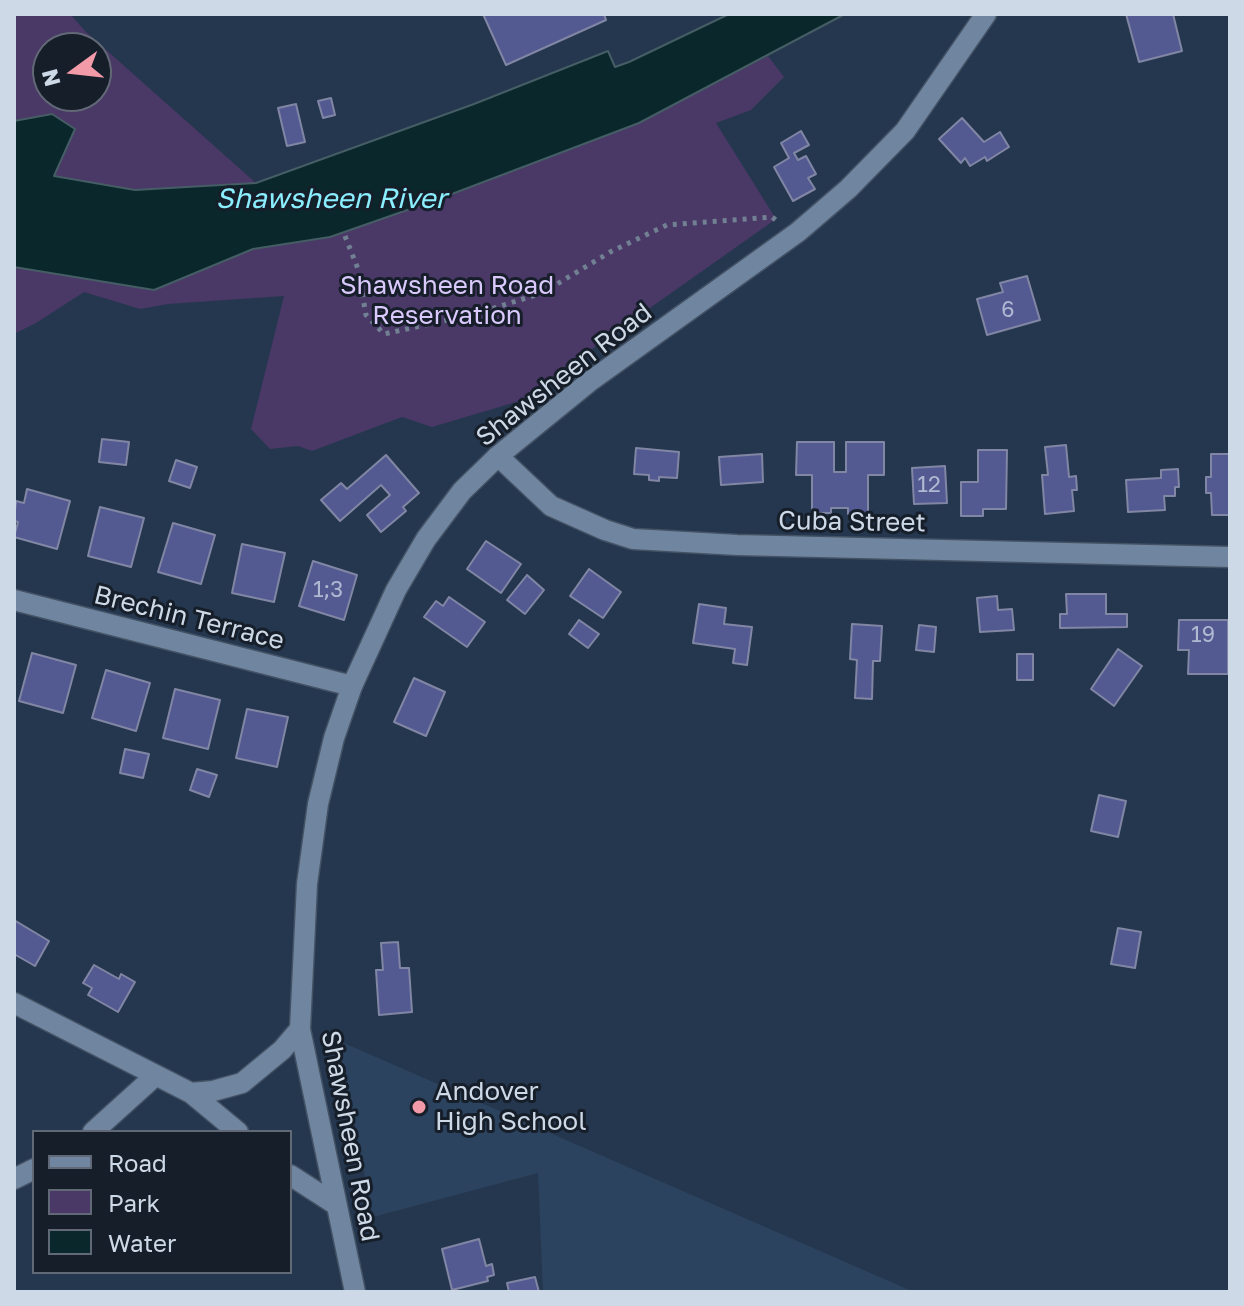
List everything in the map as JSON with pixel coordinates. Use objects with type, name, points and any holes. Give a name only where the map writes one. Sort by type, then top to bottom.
[{"type":"main road","name":"Shawsheen Road","points":[[355,1292],[300,1029],[307,884],[318,804],[334,738],[352,686],[396,590],[426,539],[462,491],[498,456],[589,382],[789,238],[848,189],[905,131],[986,14]]},
{"type":"main road","name":"Cuba Street","points":[[498,456],[551,506],[633,539],[769,546],[1230,557]]},
{"type":"main road","name":"Brechin Terrace","points":[[14,600],[352,686]]},
{"type":"main road","points":[[14,1003],[191,1093],[236,1130]]},
{"type":"main road","points":[[191,1093],[242,1083],[282,1050],[300,1029]]},
{"type":"main road","points":[[95,1130],[155,1076]]},
{"type":"main road","points":[[14,1179],[32,1170]]},
{"type":"main road","points":[[292,1176],[335,1204]]},
{"type":"path","points":[[345,236],[358,269],[366,315],[384,334],[475,314],[542,293],[612,251],[667,225],[772,217],[789,238]]},
{"type":"shaded area","name":"Andover High School","points":[[337,1040],[914,1292],[543,1292],[538,1173],[373,1217]]},
{"type":"green space","points":[[14,14],[70,14],[86,32],[32,32],[32,112],[112,112],[112,55],[256,183],[135,190],[49,175],[14,163]]},
{"type":"green space","name":"Shawsheen Road Reservation","points":[[768,56],[784,77],[751,110],[716,123],[776,219],[572,363],[533,397],[432,427],[402,417],[312,451],[298,446],[270,449],[251,429],[284,296],[168,304],[140,309],[84,292],[14,334],[14,247],[698,92]]},
{"type":"water","name":"Shawsheen River","points":[[845,14],[639,123],[330,237],[253,249],[154,290],[14,267],[14,121],[52,114],[75,129],[54,176],[135,190],[256,183],[474,104],[608,51],[615,67],[727,15]]},
{"type":"building","points":[[483,14],[604,14],[606,20],[506,65]]},
{"type":"building","points":[[1126,14],[1173,14],[1182,51],[1139,62]]},
{"type":"building","points":[[331,98],[335,115],[323,118],[318,101]]},
{"type":"building","points":[[296,104],[305,142],[287,146],[278,108]]},
{"type":"building","points":[[962,118],[984,142],[1000,132],[1009,147],[987,161],[985,157],[970,166],[965,158],[961,163],[939,139]]},
{"type":"building","points":[[801,131],[809,145],[794,153],[798,160],[806,156],[816,174],[808,178],[815,189],[793,201],[774,167],[789,158],[781,143]]},
{"type":"building","points":[[1027,276],[1040,320],[987,335],[977,299],[1003,292],[1000,283]]},
{"type":"building","points":[[102,439],[129,442],[126,465],[99,462]]},
{"type":"building","points":[[797,442],[834,442],[834,472],[846,472],[846,442],[884,442],[884,475],[868,475],[868,514],[848,514],[848,508],[831,508],[831,513],[812,513],[812,475],[796,475]]},
{"type":"building","points":[[1066,445],[1069,477],[1076,476],[1077,490],[1072,490],[1074,511],[1045,514],[1042,475],[1048,475],[1045,447]]},
{"type":"building","points":[[636,448],[679,452],[677,478],[659,477],[659,481],[649,480],[649,475],[634,474]]},
{"type":"building","points":[[978,450],[1007,450],[1006,509],[983,509],[983,516],[961,516],[961,482],[978,482]]},
{"type":"building","points":[[762,454],[763,482],[721,485],[719,457]]},
{"type":"building","points":[[1211,454],[1230,454],[1230,515],[1212,515],[1211,493],[1206,493],[1206,477],[1211,477]]},
{"type":"building","points":[[386,455],[419,493],[403,507],[406,511],[381,532],[367,515],[390,495],[381,485],[340,521],[321,500],[341,483],[347,489]]},
{"type":"building","points":[[176,460],[197,467],[190,488],[169,481]]},
{"type":"building","points":[[945,466],[947,503],[914,504],[912,468]]},
{"type":"building","points":[[1178,469],[1179,487],[1175,487],[1175,496],[1164,496],[1165,510],[1128,512],[1126,480],[1161,478],[1161,470]]},
{"type":"building","points":[[27,489],[70,501],[57,549],[14,537],[18,522],[14,521],[16,501],[24,503]]},
{"type":"building","points":[[100,507],[144,518],[131,567],[88,556]]},
{"type":"building","points":[[173,523],[215,535],[201,584],[158,572]]},
{"type":"building","points":[[486,541],[521,564],[501,593],[467,569]]},
{"type":"building","points":[[242,544],[285,553],[274,602],[232,593]]},
{"type":"building","points":[[313,561],[357,575],[344,620],[299,606]]},
{"type":"building","points":[[589,569],[621,592],[603,618],[570,596]]},
{"type":"building","points":[[527,575],[544,590],[525,614],[507,600]]},
{"type":"building","points":[[1066,594],[1106,594],[1106,614],[1127,614],[1127,627],[1060,628],[1060,614],[1067,614]]},
{"type":"building","points":[[997,596],[998,610],[1012,609],[1014,630],[980,632],[977,598]]},
{"type":"building","points":[[449,597],[485,622],[467,647],[424,617],[436,601],[443,606]]},
{"type":"building","points":[[699,604],[726,608],[724,624],[752,627],[747,665],[733,663],[735,649],[693,643]]},
{"type":"building","points":[[579,620],[599,634],[588,648],[569,634]]},
{"type":"building","points":[[1179,620],[1228,620],[1228,674],[1188,674],[1189,650],[1178,650]]},
{"type":"building","points":[[852,624],[882,626],[880,661],[873,661],[872,699],[855,698],[857,660],[850,659]]},
{"type":"building","points":[[919,625],[936,627],[934,652],[916,650]]},
{"type":"building","points":[[1118,649],[1142,666],[1114,706],[1091,689]]},
{"type":"building","points":[[32,653],[76,665],[63,713],[19,701]]},
{"type":"building","points":[[1017,654],[1033,654],[1033,680],[1017,680]]},
{"type":"building","points":[[106,670],[150,683],[136,731],[92,718]]},
{"type":"building","points":[[414,678],[445,692],[426,736],[394,722]]},
{"type":"building","points":[[175,689],[220,700],[208,749],[163,738]]},
{"type":"building","points":[[247,709],[288,717],[277,767],[236,758]]},
{"type":"building","points":[[125,749],[149,754],[143,778],[120,773]]},
{"type":"building","points":[[197,769],[217,775],[209,797],[190,790]]},
{"type":"building","points":[[1099,795],[1126,801],[1118,837],[1091,831]]},
{"type":"building","points":[[14,920],[49,941],[35,966],[14,954]]},
{"type":"building","points":[[1118,928],[1141,932],[1135,968],[1111,964]]},
{"type":"building","points":[[398,942],[400,968],[409,968],[412,1012],[379,1015],[376,970],[383,970],[381,943]]},
{"type":"building","points":[[94,965],[119,979],[121,974],[135,982],[118,1012],[88,995],[92,988],[83,983]]},
{"type":"building","points":[[479,1239],[486,1266],[492,1264],[494,1275],[487,1277],[488,1281],[452,1290],[442,1249]]},
{"type":"building","points":[[535,1277],[539,1292],[509,1292],[507,1283]]},
{"type":"place","name":"Andover High School","points":[[419,1107]]}]
